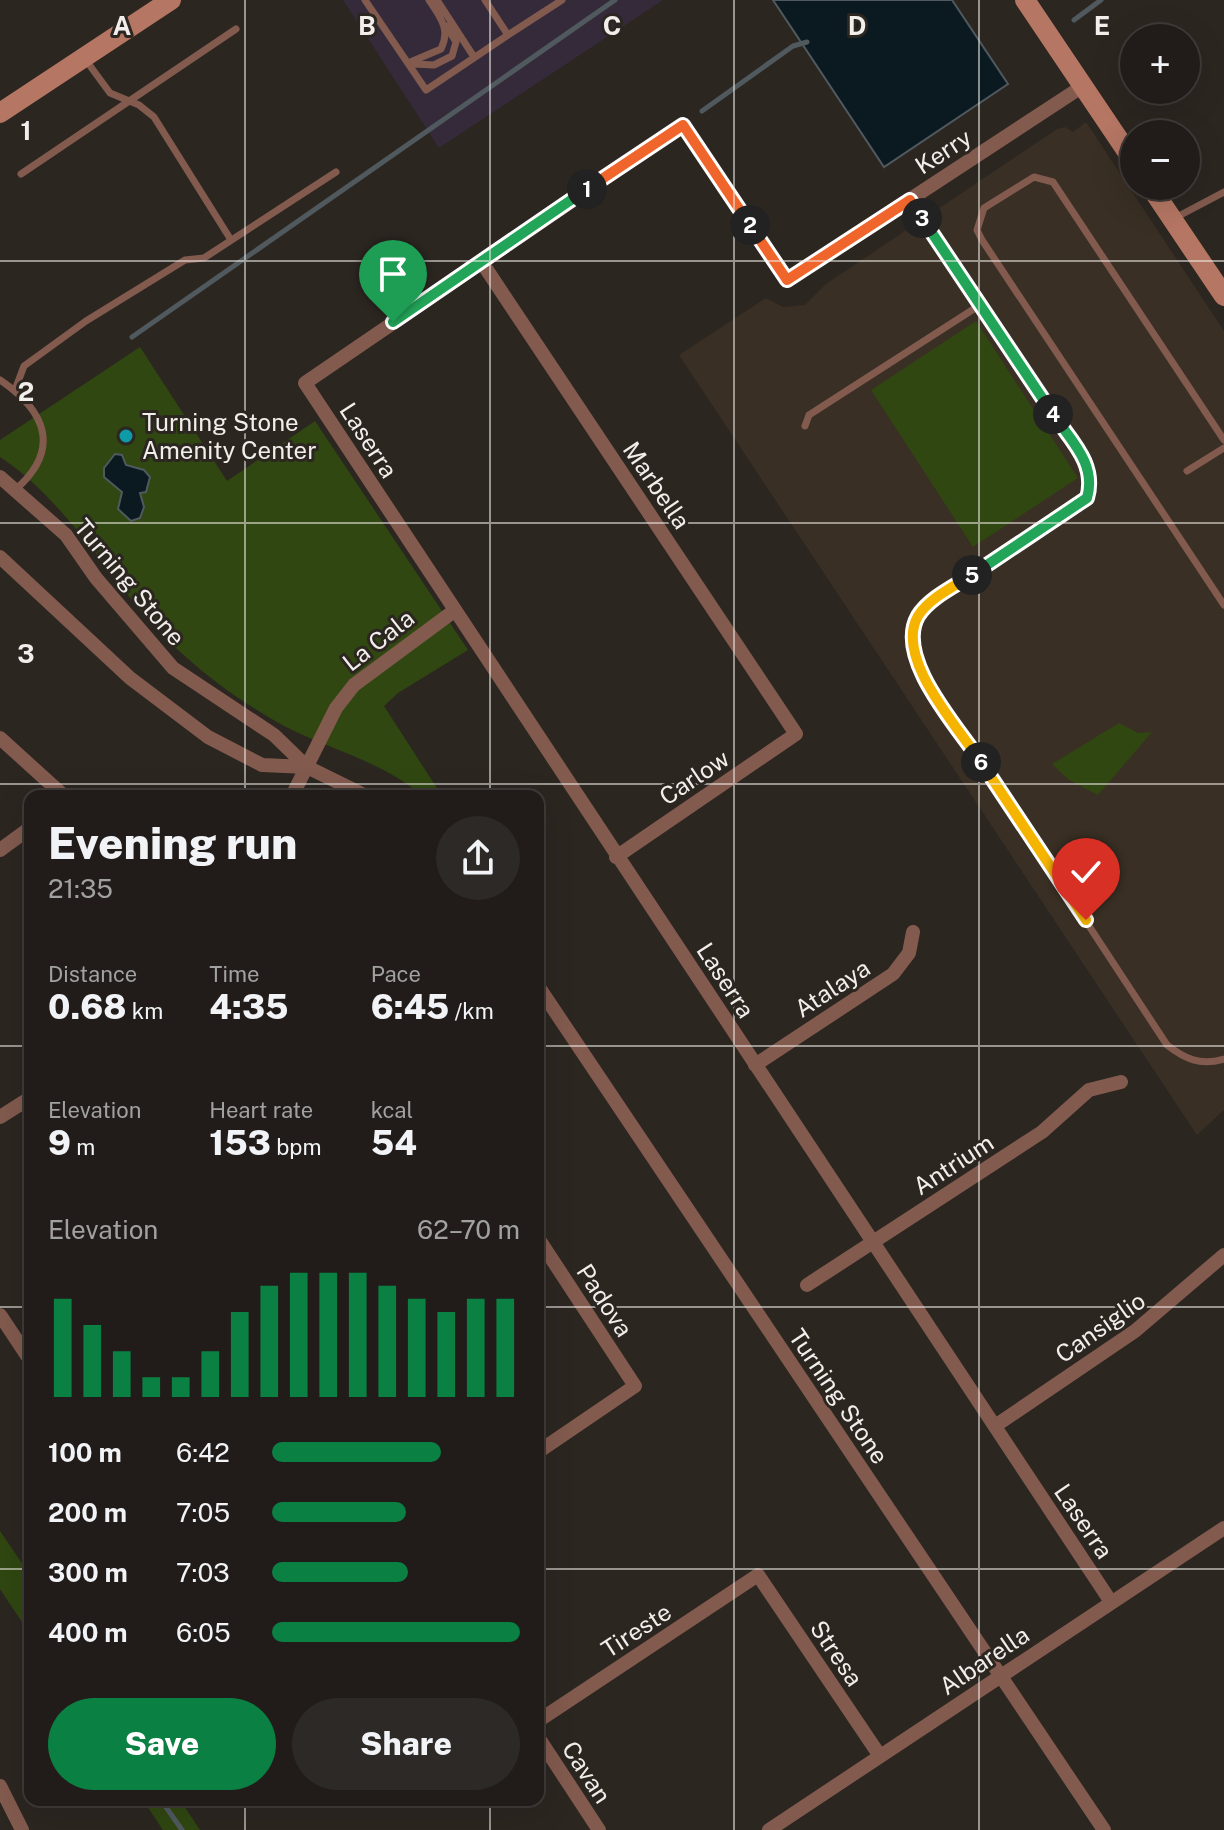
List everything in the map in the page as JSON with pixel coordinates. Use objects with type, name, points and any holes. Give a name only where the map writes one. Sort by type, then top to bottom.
[{"type":"street","points":[[0,113],[171,0]]},
{"type":"street","points":[[1025,0],[1120,141]]},
{"type":"street","name":"Kerry","points":[[481,261],[683,125],[787,280],[1083,86]]},
{"type":"street","points":[[1159,200],[1223,292]]},
{"type":"street","name":"Laserra","points":[[481,261],[305,383],[1111,1602]]},
{"type":"street","name":"Marbella","points":[[481,261],[796,734]]},
{"type":"street","name":"Turning Stone","points":[[0,477],[66,535],[96,578],[173,668],[274,735],[307,767],[354,790]]},
{"type":"street","name":"Turning Stone","points":[[0,557],[130,678],[208,737],[262,765],[307,767]]},
{"type":"street","name":"La Cala","points":[[295,790],[336,708],[354,685],[454,611]]},
{"type":"street","name":"Carlow","points":[[616,857],[796,734]]},
{"type":"street","points":[[0,738],[56,790]]},
{"type":"street","points":[[0,850],[24,832]]},
{"type":"street","name":"Atalaya","points":[[755,1065],[893,974],[909,953],[913,932]]},
{"type":"street","name":"Turning Stone","points":[[544,995],[1104,1830]]},
{"type":"street","name":"Antrium","points":[[807,1285],[1042,1132],[1089,1090],[1121,1082]]},
{"type":"street","points":[[0,1117],[24,1102]]},
{"type":"street","name":"Padova","points":[[544,1247],[635,1386],[544,1448]]},
{"type":"street","name":"Cansiglio","points":[[995,1426],[1135,1331],[1224,1255]]},
{"type":"street","points":[[0,1315],[24,1351]]},
{"type":"street","name":"Albarella","points":[[769,1830],[1224,1528]]},
{"type":"street","name":"Tireste","points":[[544,1717],[758,1575]]},
{"type":"street","name":"Stresa","points":[[758,1575],[880,1756]]},
{"type":"street","name":"Cavan","points":[[544,1746],[599,1830]]},
{"type":"street","points":[[0,1786],[22,1830]]},
{"type":"lane","points":[[365,0],[426,90],[562,0]]},
{"type":"lane","points":[[408,63],[434,65],[452,56],[456,42],[429,0]]},
{"type":"lane","points":[[437,0],[474,57]]},
{"type":"lane","points":[[485,0],[508,35]]},
{"type":"lane","points":[[408,63],[441,49],[447,38],[445,25]]},
{"type":"lane","points":[[21,174],[236,29]]},
{"type":"lane","points":[[84,57],[110,93],[154,117],[231,240]]},
{"type":"lane","points":[[15,390],[24,366],[86,321],[185,260],[204,258],[336,172]]},
{"type":"lane","points":[[1224,440],[1053,182],[1034,177],[984,208],[977,230],[982,240],[1224,605]]},
{"type":"lane","points":[[1172,219],[1224,192]]},
{"type":"lane","points":[[910,200],[1089,467],[1092,481],[1087,498],[929,604],[913,629],[911,647],[914,659],[1167,1045],[1185,1060],[1201,1062],[1224,1059]]},
{"type":"lane","points":[[805,426],[809,415],[980,305]]},
{"type":"lane","points":[[0,380],[15,390],[36,412],[44,434],[41,459],[34,473],[15,490]]},
{"type":"lane","points":[[1187,471],[1224,448]]},
{"type":"shaded area","points":[[343,0],[663,0],[439,148]]},
{"type":"shaded area","points":[[773,0],[952,0],[1008,84],[884,167]]},
{"type":"shaded area","points":[[1086,122],[1120,173],[1120,200],[1138,200],[1224,331],[1224,1110],[1197,1135],[679,355],[766,298],[783,307],[805,305],[826,284],[1057,129],[1065,127],[1073,132]]},
{"type":"shaded area","points":[[115,454],[122,455],[126,465],[144,470],[150,477],[146,492],[140,493],[144,507],[140,518],[131,521],[118,509],[122,492],[104,477],[104,468]]},
{"type":"green space","points":[[976,321],[1078,478],[973,547],[871,390]]},
{"type":"green space","points":[[140,347],[227,481],[315,421],[468,650],[398,693],[384,706],[438,790],[414,790],[374,765],[286,727],[209,677],[138,608],[52,501],[0,457],[0,440]]},
{"type":"green space","points":[[1119,723],[1138,733],[1152,732],[1098,795],[1069,780],[1052,764]]},
{"type":"green space","points":[[0,1531],[24,1566],[24,1625],[0,1589]]},
{"type":"green space","points":[[147,1806],[184,1806],[200,1830],[163,1830]]},
{"type":"waterway","points":[[132,337],[615,0]]},
{"type":"waterway","points":[[1074,20],[1101,0]]},
{"type":"waterway","points":[[702,111],[793,46],[807,42]]},
{"type":"waterway","points":[[165,1806],[182,1830]]},
{"type":"place","name":"Turning Stone Amenity Center","points":[[126,436]]},
{"type":"route","points":[[393,322],[683,125],[787,280],[910,200],[1089,467],[1092,481],[1087,498],[929,604],[919,615],[913,629],[911,647],[919,669],[1086,920]]}]
